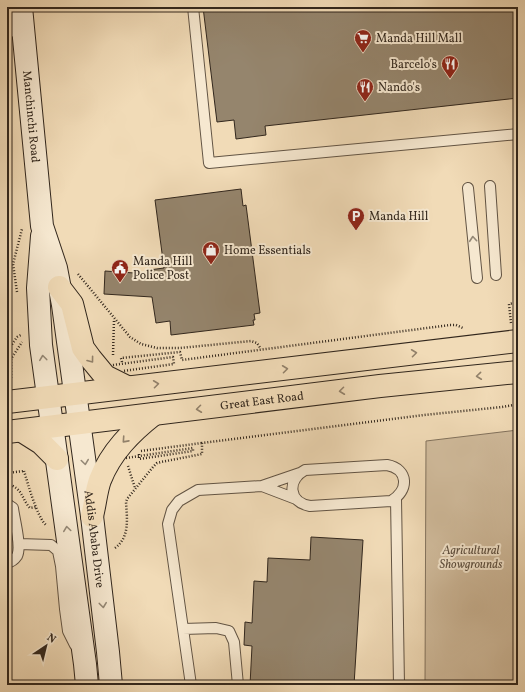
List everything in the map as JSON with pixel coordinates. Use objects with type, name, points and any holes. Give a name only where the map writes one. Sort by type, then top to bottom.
[{"type":"main road","name":"Manchinchi Road","points":[[20,7],[15,31],[42,224],[56,268],[75,393]]},
{"type":"main road","name":"Manchinchi Road","points":[[42,224],[38,269],[38,305],[41,345],[48,397]]},
{"type":"main road","points":[[59,287],[72,304],[83,348],[90,359],[105,376],[125,379]]},
{"type":"main road","points":[[7,402],[75,393],[125,379],[514,334]]},
{"type":"main road","name":"Great East Road","points":[[14,431],[380,386],[518,372]]},
{"type":"main road","name":"Addis Ababa Drive","points":[[75,393],[92,516],[111,685]]},
{"type":"main road","points":[[48,397],[86,675]]},
{"type":"main road","points":[[92,516],[100,481],[110,460],[122,443],[137,427],[154,414]]},
{"type":"main road","points":[[14,431],[41,443],[57,459]]},
{"type":"lane","points":[[193,7],[209,163],[518,134]]},
{"type":"lane","points":[[490,186],[496,274]]},
{"type":"lane","points":[[468,188],[477,278]]},
{"type":"lane","points":[[191,685],[168,524],[172,510],[179,501],[198,490],[262,486],[311,469],[387,465],[392,466],[401,472],[404,482],[401,494],[396,498],[385,502],[310,506],[262,486]]},
{"type":"lane","points":[[296,499],[293,483],[300,473]]},
{"type":"lane","points":[[396,498],[399,685]]},
{"type":"lane","points":[[7,504],[13,508],[19,548],[17,556],[11,562],[7,563]]},
{"type":"lane","points":[[18,544],[52,545],[58,551],[68,631],[86,675]]},
{"type":"lane","points":[[183,629],[216,628],[229,630],[234,642],[238,685]]},
{"type":"path","points":[[18,295],[13,264],[21,231],[27,224],[42,224]]},
{"type":"path","points":[[76,271],[114,319],[134,341],[157,348],[180,348],[251,341],[257,343],[261,349]]},
{"type":"path","points":[[514,334],[508,307],[512,303],[518,302]]},
{"type":"path","points":[[113,357],[114,319]]},
{"type":"path","points":[[113,365],[173,357],[174,364],[125,379],[121,358],[180,352],[182,360],[456,324],[465,329]]},
{"type":"path","points":[[7,352],[17,337],[23,335],[24,339],[11,359],[12,378]]},
{"type":"path","points":[[136,488],[126,458],[193,448],[193,451],[139,459],[138,452],[424,414],[514,405],[518,403]]},
{"type":"path","points":[[96,551],[110,550],[116,548],[121,543],[127,527],[127,499],[157,463],[202,454],[202,443]]},
{"type":"path","points":[[7,477],[11,477],[8,468]]},
{"type":"path","points":[[7,473],[24,471],[33,499]]},
{"type":"path","points":[[7,484],[16,487],[20,491],[30,508],[36,507]]},
{"type":"green space","name":"Agricultural Showgrounds","points":[[518,430],[518,685],[425,685],[426,441]]},
{"type":"building","name":"Manda Hill Mall","points":[[203,7],[518,7],[518,98],[265,126],[266,135],[236,139],[234,120],[217,122]]},
{"type":"building","name":"Home Essentials","points":[[241,189],[243,206],[246,205],[260,313],[254,314],[254,325],[171,335],[170,321],[156,323],[152,297],[104,294],[105,271],[149,274],[149,270],[164,268],[155,200]]},
{"type":"building","points":[[311,537],[363,540],[354,685],[250,685],[252,646],[244,645],[245,622],[252,623],[254,581],[267,582],[268,558],[310,560]]},
{"type":"place","name":"Manda Hill Mall","points":[[363,53]]},
{"type":"place","name":"Barcelo's","points":[[450,79]]},
{"type":"place","name":"Nando's","points":[[365,102]]},
{"type":"place","name":"Manda Hill","points":[[356,231]]},
{"type":"place","name":"Home Essentials","points":[[211,265]]},
{"type":"place","name":"Manda Hill Police Post","points":[[120,283]]}]
